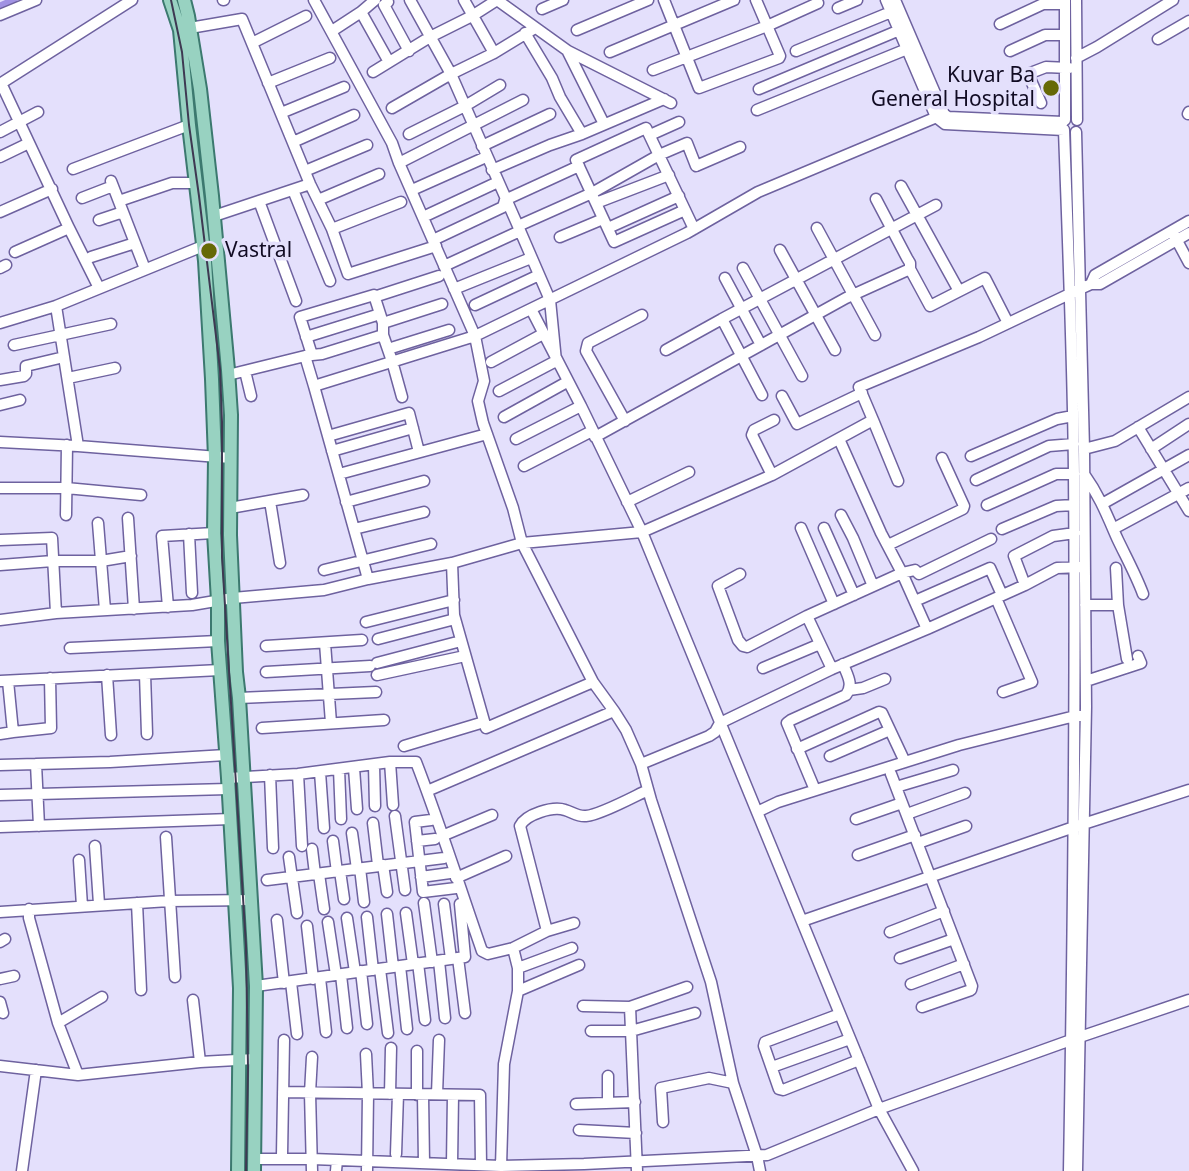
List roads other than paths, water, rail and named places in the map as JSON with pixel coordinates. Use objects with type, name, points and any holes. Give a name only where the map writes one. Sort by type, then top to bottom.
[{"type":"main road","points":[[170,0],[185,29],[201,101],[214,216],[210,246],[214,533],[218,641],[240,988],[238,1171]]},
{"type":"main road","points":[[184,0],[189,125],[210,246],[231,415],[230,508],[236,672],[252,882],[256,986],[255,1165]]},
{"type":"street","points":[[0,15],[36,0]]},
{"type":"street","points":[[99,288],[0,84],[132,0]]},
{"type":"street","points":[[314,0],[391,141],[475,336],[484,381],[478,401],[522,543],[593,682],[626,730],[641,764],[711,982],[733,1083],[760,1171]]},
{"type":"street","points":[[335,29],[375,0]]},
{"type":"street","points":[[410,0],[451,74],[550,300],[556,361]]},
{"type":"street","points":[[464,0],[494,53]]},
{"type":"street","points":[[373,72],[497,0],[568,51],[668,101],[550,145],[492,170]]},
{"type":"street","points":[[542,9],[563,0]]},
{"type":"street","points":[[577,30],[648,0]]},
{"type":"street","points":[[664,0],[699,88],[777,60],[780,56],[756,0]]},
{"type":"street","points":[[610,52],[734,0]]},
{"type":"street","points":[[838,8],[857,0]]},
{"type":"street","points":[[887,0],[891,12],[903,29]]},
{"type":"street","points":[[895,0],[910,47],[945,124],[1064,124],[1072,117],[1077,120]]},
{"type":"street","points":[[1041,103],[1024,75],[1046,67],[1065,67],[1076,63],[1173,0]]},
{"type":"street","points":[[389,1],[384,5],[409,51]]},
{"type":"street","points":[[1069,1],[1079,125],[1076,132],[1084,449],[1074,505],[1085,605],[1086,681],[1081,716]]},
{"type":"street","points":[[1000,24],[1043,4],[1069,1]]},
{"type":"street","points":[[1069,1],[1065,35],[1064,124],[1074,444],[1079,474],[1080,567],[1077,1171]]},
{"type":"street","points":[[653,70],[768,26],[818,3]]},
{"type":"street","points":[[361,12],[389,62]]},
{"type":"street","points":[[796,51],[891,12]]},
{"type":"street","points":[[252,43],[306,16]]},
{"type":"street","points":[[185,29],[242,19],[310,184],[332,229],[348,274],[434,243],[503,207],[505,200],[579,166]]},
{"type":"street","points":[[1158,40],[1189,21]]},
{"type":"street","points":[[392,108],[535,28]]},
{"type":"street","points":[[759,89],[903,29]]},
{"type":"street","points":[[525,33],[582,134]]},
{"type":"street","points":[[1010,51],[1045,35],[1065,35]]},
{"type":"street","points":[[757,110],[910,47]]},
{"type":"street","points":[[568,51],[604,124]]},
{"type":"street","points":[[268,83],[330,58]]},
{"type":"street","points":[[409,134],[500,85]]},
{"type":"street","points":[[281,113],[344,87]]},
{"type":"street","points":[[399,163],[523,100]]},
{"type":"street","points":[[0,132],[38,112]]},
{"type":"street","points":[[482,146],[550,114]]},
{"type":"street","points":[[293,142],[354,115]]},
{"type":"street","points":[[314,386],[475,336],[694,229],[758,192],[940,116]]},
{"type":"street","points":[[650,135],[679,122]]},
{"type":"street","points":[[1064,124],[1071,134],[1076,132]]},
{"type":"street","points":[[74,169],[189,125]]},
{"type":"street","points":[[685,210],[614,242],[576,160],[646,128],[650,135],[694,229]]},
{"type":"street","points":[[0,157],[29,143]]},
{"type":"street","points":[[444,266],[687,143],[696,166],[740,147]]},
{"type":"street","points":[[305,171],[367,145]]},
{"type":"street","points":[[412,190],[486,157]]},
{"type":"street","points":[[318,200],[379,174]]},
{"type":"street","points":[[596,203],[669,175]]},
{"type":"street","points":[[423,216],[498,182]]},
{"type":"street","points":[[99,220],[172,183],[193,183]]},
{"type":"street","points":[[82,198],[112,184],[145,269]]},
{"type":"street","points":[[214,216],[310,184]]},
{"type":"street","points":[[901,186],[959,291]]},
{"type":"street","points":[[0,212],[52,189]]},
{"type":"street","points":[[293,190],[330,281]]},
{"type":"street","points":[[560,237],[678,196]]},
{"type":"street","points":[[876,199],[930,306],[985,278],[1008,323]]},
{"type":"street","points":[[259,201],[296,301]]},
{"type":"street","points":[[332,229],[401,202]]},
{"type":"street","points":[[666,350],[936,205]]},
{"type":"street","points":[[1174,236],[1189,221]]},
{"type":"street","points":[[15,252],[69,228]]},
{"type":"street","points":[[817,228],[875,335]]},
{"type":"street","points":[[898,481],[859,387],[1070,295],[1091,284],[1095,275],[1174,236],[1189,233]]},
{"type":"street","points":[[1174,236],[1189,263]]},
{"type":"street","points":[[91,257],[135,243]]},
{"type":"street","points":[[0,323],[56,306],[145,269],[210,246]]},
{"type":"street","points":[[780,250],[835,350]]},
{"type":"street","points":[[454,289],[531,258]]},
{"type":"street","points":[[743,268],[802,376]]},
{"type":"street","points":[[524,466],[625,421],[741,355],[854,295],[910,269]]},
{"type":"street","points":[[475,305],[539,275]]},
{"type":"street","points":[[368,579],[314,386],[300,317],[439,276]]},
{"type":"street","points":[[725,278],[761,345]]},
{"type":"street","points":[[374,297],[402,397]]},
{"type":"street","points":[[306,337],[442,304]]},
{"type":"street","points":[[56,306],[78,446]]},
{"type":"street","points":[[531,309],[642,531],[879,1109],[913,1171]]},
{"type":"street","points":[[625,421],[586,351],[586,346],[642,315]]},
{"type":"street","points":[[722,319],[762,395]]},
{"type":"street","points":[[15,345],[111,324]]},
{"type":"street","points":[[388,348],[449,330]]},
{"type":"street","points":[[491,362],[543,334]]},
{"type":"street","points":[[228,375],[322,354],[383,335]]},
{"type":"street","points":[[0,380],[23,376],[26,374],[26,366],[64,357]]},
{"type":"street","points":[[499,391],[556,361]]},
{"type":"street","points":[[68,378],[115,368]]},
{"type":"street","points":[[246,371],[251,396]]},
{"type":"street","points":[[505,417],[567,382]]},
{"type":"street","points":[[782,396],[797,424],[862,393]]},
{"type":"street","points":[[1084,449],[1115,441],[1189,397]]},
{"type":"street","points":[[0,405],[20,400]]},
{"type":"street","points":[[516,439],[581,406]]},
{"type":"street","points":[[328,436],[409,413],[419,452]]},
{"type":"street","points":[[971,456],[1057,419],[1073,416]]},
{"type":"street","points":[[772,475],[752,436],[754,429],[774,420]]},
{"type":"street","points":[[0,620],[56,613],[168,607],[324,590],[452,563],[522,543],[642,531],[772,475],[873,420]]},
{"type":"street","points":[[1151,449],[1189,425]]},
{"type":"street","points":[[332,451],[413,428]]},
{"type":"street","points":[[1138,428],[1189,510]]},
{"type":"street","points":[[339,474],[488,434]]},
{"type":"street","points":[[839,439],[927,629]]},
{"type":"street","points":[[0,442],[231,458]]},
{"type":"street","points":[[975,480],[1049,446],[1074,444]]},
{"type":"street","points":[[66,515],[67,445]]},
{"type":"street","points":[[1102,503],[1189,455]]},
{"type":"street","points":[[888,545],[963,509],[942,458]]},
{"type":"street","points":[[627,502],[689,472]]},
{"type":"street","points":[[987,505],[1056,474],[1079,474],[1098,494],[1143,594]]},
{"type":"street","points":[[346,502],[425,481]]},
{"type":"street","points":[[0,488],[66,488],[141,495]]},
{"type":"street","points":[[1113,529],[1189,488]]},
{"type":"street","points":[[230,508],[303,495]]},
{"type":"street","points":[[270,501],[280,563]]},
{"type":"street","points":[[1002,529],[1056,506],[1074,505]]},
{"type":"street","points":[[354,529],[424,512]]},
{"type":"street","points":[[841,515],[873,586]]},
{"type":"street","points":[[128,518],[134,609]]},
{"type":"street","points":[[98,523],[105,610]]},
{"type":"street","points":[[801,528],[834,604]]},
{"type":"street","points":[[824,528],[854,595]]},
{"type":"street","points":[[168,607],[162,536],[214,533]]},
{"type":"street","points":[[1025,584],[1014,556],[1053,536],[1075,533]]},
{"type":"street","points":[[189,534],[192,593]]},
{"type":"street","points":[[0,540],[52,538],[56,613]]},
{"type":"street","points":[[740,574],[718,586],[738,639],[747,647],[807,616],[902,573],[915,570],[919,573],[991,539]]},
{"type":"street","points":[[324,570],[431,544]]},
{"type":"street","points":[[0,565],[101,561],[131,556]]},
{"type":"street","points":[[452,563],[455,619],[486,728],[593,682]]},
{"type":"street","points":[[641,764],[709,736],[720,723],[843,664],[927,629],[1057,568],[1080,567]]},
{"type":"street","points":[[915,601],[990,568],[1032,682],[1003,692]]},
{"type":"street","points":[[1086,681],[1141,663],[1132,657],[1118,605],[1116,568]]},
{"type":"street","points":[[366,622],[454,600]]},
{"type":"street","points":[[1085,605],[1118,605]]},
{"type":"street","points":[[807,616],[832,669]]},
{"type":"street","points":[[378,639],[455,619]]},
{"type":"street","points":[[266,646],[362,640]]},
{"type":"street","points":[[69,648],[218,641]]},
{"type":"street","points":[[266,672],[373,664],[461,641]]},
{"type":"street","points":[[325,643],[331,723]]},
{"type":"street","points":[[762,667],[821,644]]},
{"type":"street","points":[[377,675],[465,656]]},
{"type":"street","points":[[815,790],[787,723],[846,695],[850,683],[843,664]]},
{"type":"street","points":[[13,732],[4,681],[220,670]]},
{"type":"street","points":[[145,674],[147,734]]},
{"type":"street","points":[[107,676],[111,735]]},
{"type":"street","points":[[0,734],[51,728],[50,678]]},
{"type":"street","points":[[849,690],[858,690],[886,679]]},
{"type":"street","points":[[239,698],[376,692]]},
{"type":"street","points":[[427,791],[614,711]]},
{"type":"street","points":[[797,749],[879,712],[882,713],[905,762]]},
{"type":"street","points":[[757,812],[778,802],[959,745],[1081,716]]},
{"type":"street","points":[[262,728],[384,720]]},
{"type":"street","points":[[404,746],[484,722]]},
{"type":"street","points":[[830,757],[890,730]]},
{"type":"street","points":[[0,765],[226,755]]},
{"type":"street","points":[[390,762],[405,890]]},
{"type":"street","points":[[0,795],[228,784],[244,777],[320,772],[390,762],[416,762],[427,791],[439,838],[482,951],[488,954],[513,948],[547,931],[574,923]]},
{"type":"street","points":[[36,764],[38,826]]},
{"type":"street","points":[[374,765],[375,806]]},
{"type":"street","points":[[354,768],[357,809]]},
{"type":"street","points":[[339,769],[341,819]]},
{"type":"street","points":[[896,787],[954,770]]},
{"type":"street","points":[[320,772],[324,828]]},
{"type":"street","points":[[298,774],[307,847],[317,874],[324,909]]},
{"type":"street","points":[[891,774],[972,986],[971,990],[922,1007]]},
{"type":"street","points":[[270,775],[273,848]]},
{"type":"street","points":[[547,931],[520,826],[524,819],[562,808],[583,817],[593,815],[648,790]]},
{"type":"street","points":[[802,921],[1079,825],[1189,790]]},
{"type":"street","points":[[907,814],[965,793]]},
{"type":"street","points":[[856,819],[902,803]]},
{"type":"street","points":[[417,841],[439,838],[492,815]]},
{"type":"street","points":[[0,827],[231,819]]},
{"type":"street","points":[[431,820],[415,821],[423,892],[506,856]]},
{"type":"street","points":[[373,823],[387,892]]},
{"type":"street","points":[[858,855],[967,826]]},
{"type":"street","points":[[352,833],[364,902]]},
{"type":"street","points":[[166,837],[175,977]]},
{"type":"street","points":[[333,841],[344,899]]},
{"type":"street","points":[[95,846],[99,904]]},
{"type":"street","points":[[289,857],[297,913]]},
{"type":"street","points":[[267,880],[444,858]]},
{"type":"street","points":[[79,860],[82,906]]},
{"type":"street","points":[[421,877],[454,880]]},
{"type":"street","points":[[0,912],[99,904],[251,900]]},
{"type":"street","points":[[137,903],[141,990]]},
{"type":"street","points":[[424,904],[445,1018]]},
{"type":"street","points":[[444,904],[465,1013]]},
{"type":"street","points":[[256,986],[465,957],[460,904]]},
{"type":"street","points":[[29,909],[29,918],[58,1023],[78,1075]]},
{"type":"street","points":[[890,932],[944,911]]},
{"type":"street","points":[[406,913],[425,1020]]},
{"type":"street","points":[[387,914],[407,1029]]},
{"type":"street","points":[[367,917],[388,1033]]},
{"type":"street","points":[[346,918],[367,1024]]},
{"type":"street","points":[[277,920],[297,1034]]},
{"type":"street","points":[[328,922],[347,1028]]},
{"type":"street","points":[[307,926],[326,1032]]},
{"type":"street","points":[[900,958],[954,939]]},
{"type":"street","points":[[501,1166],[504,1064],[518,991],[518,968],[513,948]]},
{"type":"street","points":[[518,968],[572,948]]},
{"type":"street","points":[[911,984],[964,964]]},
{"type":"street","points":[[518,991],[579,965]]},
{"type":"street","points":[[0,979],[14,976]]},
{"type":"street","points":[[583,1006],[630,1007],[687,987]]},
{"type":"street","points":[[58,1023],[102,997]]},
{"type":"street","points":[[193,1000],[200,1062]]},
{"type":"street","points":[[255,1165],[312,1159],[337,1166],[424,1163],[637,1166],[767,1155],[879,1109],[1189,1000]]},
{"type":"street","points":[[630,1007],[637,1166]]},
{"type":"street","points":[[591,1031],[631,1031],[695,1013]]},
{"type":"street","points":[[840,1014],[765,1042],[764,1046],[779,1089],[783,1090],[859,1060]]},
{"type":"street","points":[[1069,1171],[1076,1038]]},
{"type":"street","points":[[772,1068],[850,1039]]},
{"type":"street","points":[[282,1155],[284,1040]]},
{"type":"street","points":[[437,1094],[439,1040]]},
{"type":"street","points":[[391,1048],[396,1154]]},
{"type":"street","points":[[418,1051],[424,1163]]},
{"type":"street","points":[[366,1054],[368,1166]]},
{"type":"street","points":[[312,1057],[312,1171]]},
{"type":"street","points":[[0,1066],[78,1075],[255,1059]]},
{"type":"street","points":[[22,1171],[36,1070]]},
{"type":"street","points":[[608,1076],[608,1103]]},
{"type":"street","points":[[663,1122],[661,1088],[709,1078],[733,1083]]},
{"type":"street","points":[[283,1092],[480,1095],[481,1164]]},
{"type":"street","points":[[452,1164],[453,1095]]},
{"type":"street","points":[[576,1104],[635,1102]]},
{"type":"street","points":[[579,1130],[636,1133]]},
{"type":"waterway","points":[[0,6],[14,0]]},
{"type":"railway","points":[[171,0],[182,52],[220,369],[222,557],[246,946],[246,1171]]},
{"type":"place","name":"Kuvar Ba General Hospital","points":[[1051,88]]},
{"type":"place","name":"Vastral","points":[[209,251]]}]
